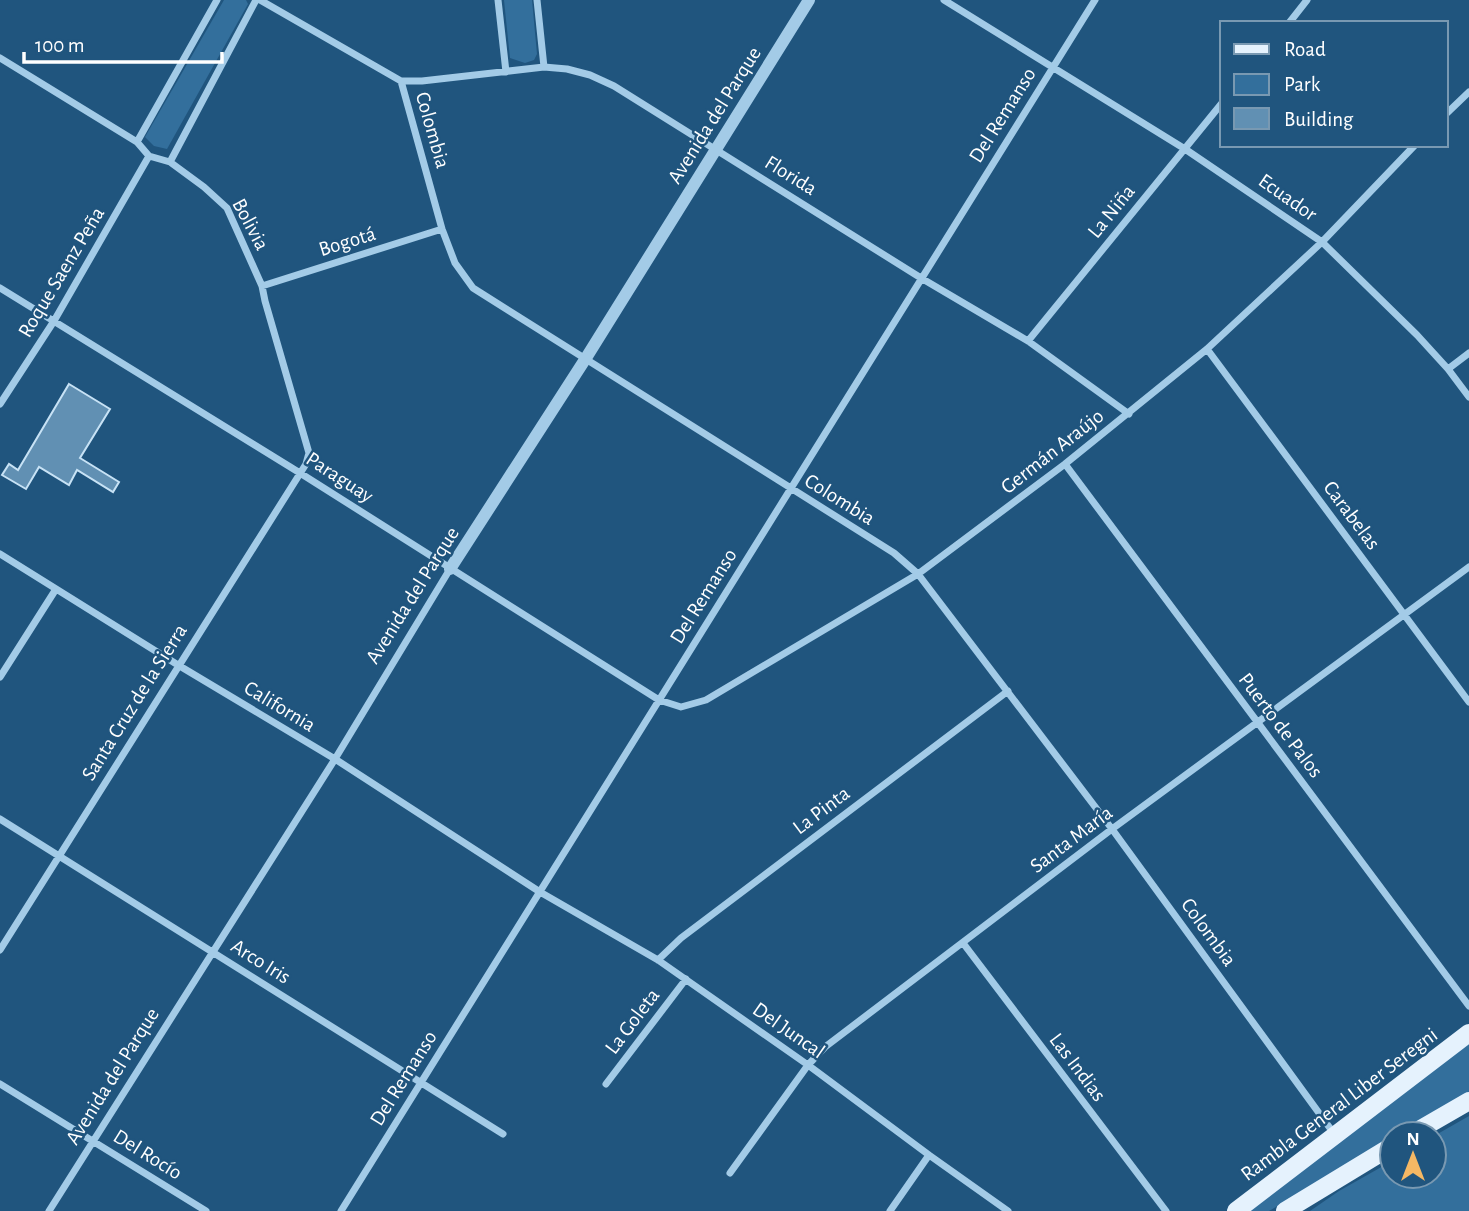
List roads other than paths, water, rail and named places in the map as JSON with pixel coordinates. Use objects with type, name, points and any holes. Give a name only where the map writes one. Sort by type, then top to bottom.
[{"type":"main road","name":"Rambla General Liber Seregni","points":[[1236,1211],[1469,1033]]},
{"type":"main road","points":[[1436,1120],[1469,1101]]},
{"type":"main road","points":[[1285,1211],[1378,1155]]},
{"type":"street","points":[[137,142],[217,0]]},
{"type":"street","points":[[170,162],[258,0]]},
{"type":"street","name":"Colombia","points":[[258,0],[401,82],[442,229],[455,263],[473,288],[894,553],[918,575],[1112,829],[1336,1136]]},
{"type":"street","points":[[498,0],[506,72]]},
{"type":"street","points":[[537,0],[544,67]]},
{"type":"street","name":"Avenida del Parque","points":[[49,1211],[809,0]]},
{"type":"street","name":"Ecuador","points":[[944,0],[1185,149],[1322,242],[1386,303],[1448,369],[1469,397]]},
{"type":"street","name":"Del Remanso","points":[[341,1211],[1095,0]]},
{"type":"street","points":[[1291,21],[1307,0]]},
{"type":"street","points":[[0,58],[137,142],[149,156]]},
{"type":"street","name":"Florida","points":[[401,82],[422,82],[544,67],[590,75],[614,86],[921,278],[1028,341],[1129,414]]},
{"type":"street","points":[[1448,112],[1469,92]]},
{"type":"street","name":"La Niña","points":[[1028,341],[1220,105]]},
{"type":"street","name":"Germán Araújo","points":[[659,700],[681,707],[706,700],[918,575],[1129,414],[1207,349],[1322,242],[1413,147]]},
{"type":"street","name":"Bolivia","points":[[149,156],[170,162],[227,208],[262,286],[309,453],[300,473]]},
{"type":"street","name":"Roque Saenz Peña","points":[[0,404],[54,321],[149,156]]},
{"type":"street","name":"Bogotá","points":[[262,286],[442,229]]},
{"type":"street","name":"Paraguay","points":[[0,288],[300,473],[659,700]]},
{"type":"street","name":"Carabelas","points":[[1207,349],[1469,702]]},
{"type":"street","points":[[1448,369],[1469,354]]},
{"type":"street","name":"Puerto de Palos","points":[[1065,464],[1469,1006]]},
{"type":"street","name":"Santa Cruz de la Sierra","points":[[0,950],[300,473]]},
{"type":"street","name":"California","points":[[0,554],[335,759],[540,892]]},
{"type":"street","name":"Santa María","points":[[730,1173],[808,1065],[825,1047],[1112,829],[1469,567]]},
{"type":"street","points":[[0,677],[56,589]]},
{"type":"street","name":"La Pinta","points":[[659,960],[681,938],[1008,691]]},
{"type":"street","name":"Arco Iris","points":[[0,819],[503,1134]]},
{"type":"street","name":"Del Juncal","points":[[540,892],[659,960],[1008,1211]]},
{"type":"street","name":"Las Indias","points":[[963,943],[1166,1211]]},
{"type":"street","name":"La Goleta","points":[[606,1083],[686,979]]},
{"type":"street","name":"Del Rocío","points":[[0,1084],[206,1211]]},
{"type":"street","points":[[890,1211],[929,1155]]}]
